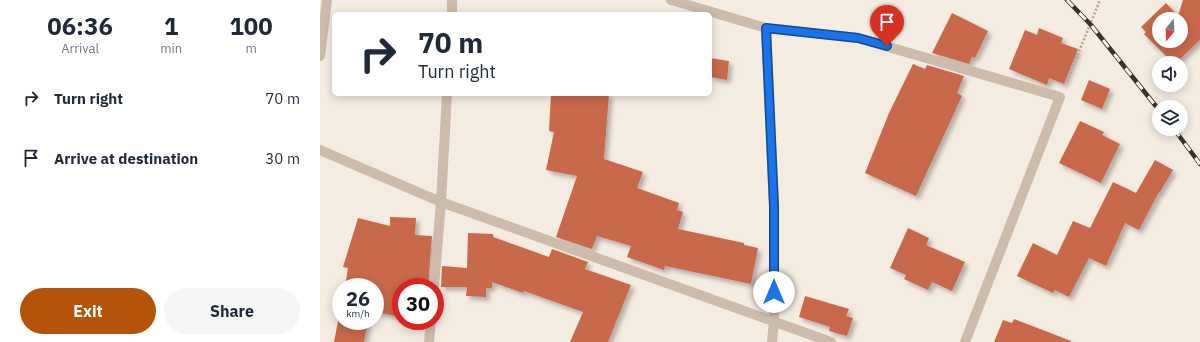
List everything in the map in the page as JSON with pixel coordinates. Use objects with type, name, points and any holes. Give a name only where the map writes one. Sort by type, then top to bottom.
[{"type":"street","points":[[320,56],[327,0]]},
{"type":"street","points":[[452,0],[452,12]]},
{"type":"street","points":[[671,0],[712,12]]},
{"type":"street","points":[[712,12],[766,28],[858,38],[1060,97],[965,342]]},
{"type":"street","points":[[766,28],[774,206],[774,321],[772,342]]},
{"type":"street","points":[[435,278],[442,202],[447,96]]},
{"type":"street","points":[[320,150],[442,202],[831,342]]},
{"type":"street","points":[[429,342],[430,330]]},
{"type":"path","points":[[1060,97],[1100,0]]},
{"type":"building","points":[[1183,0],[1200,0],[1200,40],[1183,56],[1166,56],[1158,48],[1188,48],[1188,12],[1179,12]]},
{"type":"building","points":[[1166,3],[1174,12],[1157,12]]},
{"type":"building","points":[[952,13],[988,31],[975,58],[972,57],[969,64],[932,53]]},
{"type":"building","points":[[1152,16],[1152,42],[1144,34],[1146,32],[1141,27]]},
{"type":"building","points":[[1039,28],[1063,38],[1061,43],[1078,49],[1064,84],[1049,78],[1047,85],[1009,69],[1025,30],[1037,35]]},
{"type":"building","points":[[712,58],[729,61],[727,80],[712,77]]},
{"type":"building","points":[[913,64],[925,69],[927,65],[964,76],[957,93],[962,96],[916,196],[865,173],[889,113]]},
{"type":"building","points":[[1089,80],[1110,89],[1102,109],[1081,100]]},
{"type":"building","points":[[551,96],[609,96],[604,159],[643,172],[637,188],[679,203],[677,210],[683,212],[678,229],[744,243],[744,245],[758,248],[751,284],[665,266],[664,270],[627,257],[631,246],[597,236],[592,249],[556,237],[577,176],[546,170],[554,132],[549,131]]},
{"type":"building","points":[[1080,121],[1104,132],[1102,135],[1120,144],[1101,183],[1059,163]]},
{"type":"building","points":[[1155,160],[1173,170],[1159,192],[1139,230],[1125,223],[1106,266],[1089,258],[1069,297],[1055,290],[1053,293],[1017,276],[1033,243],[1057,255],[1073,221],[1090,228],[1113,182],[1136,193]]},
{"type":"building","points":[[390,217],[416,218],[415,235],[432,236],[429,278],[392,278],[392,315],[384,314],[384,278],[346,278],[348,268],[343,267],[358,218],[390,226]]},
{"type":"building","points":[[908,228],[929,238],[926,245],[965,262],[952,291],[932,282],[928,290],[904,279],[906,275],[890,268]]},
{"type":"building","points":[[468,233],[493,234],[493,237],[549,257],[552,249],[588,262],[585,269],[631,285],[608,342],[570,342],[583,312],[524,291],[523,293],[492,282],[492,288],[486,288],[486,297],[466,296],[467,287],[444,287],[444,278],[441,278],[442,266],[467,268]]},
{"type":"building","points":[[805,296],[849,309],[846,316],[853,318],[847,336],[829,331],[830,327],[799,317]]},
{"type":"building","points":[[1014,319],[1071,342],[994,342],[1003,320],[1012,323]]},
{"type":"building","points":[[336,330],[366,330],[364,342],[334,342]]},
{"type":"railway","points":[[1067,0],[1091,25],[1152,101]]},
{"type":"railway","points":[[1179,136],[1200,164]]},
{"type":"route","points":[[774,292],[774,206],[766,28],[858,38],[887,46]]}]
